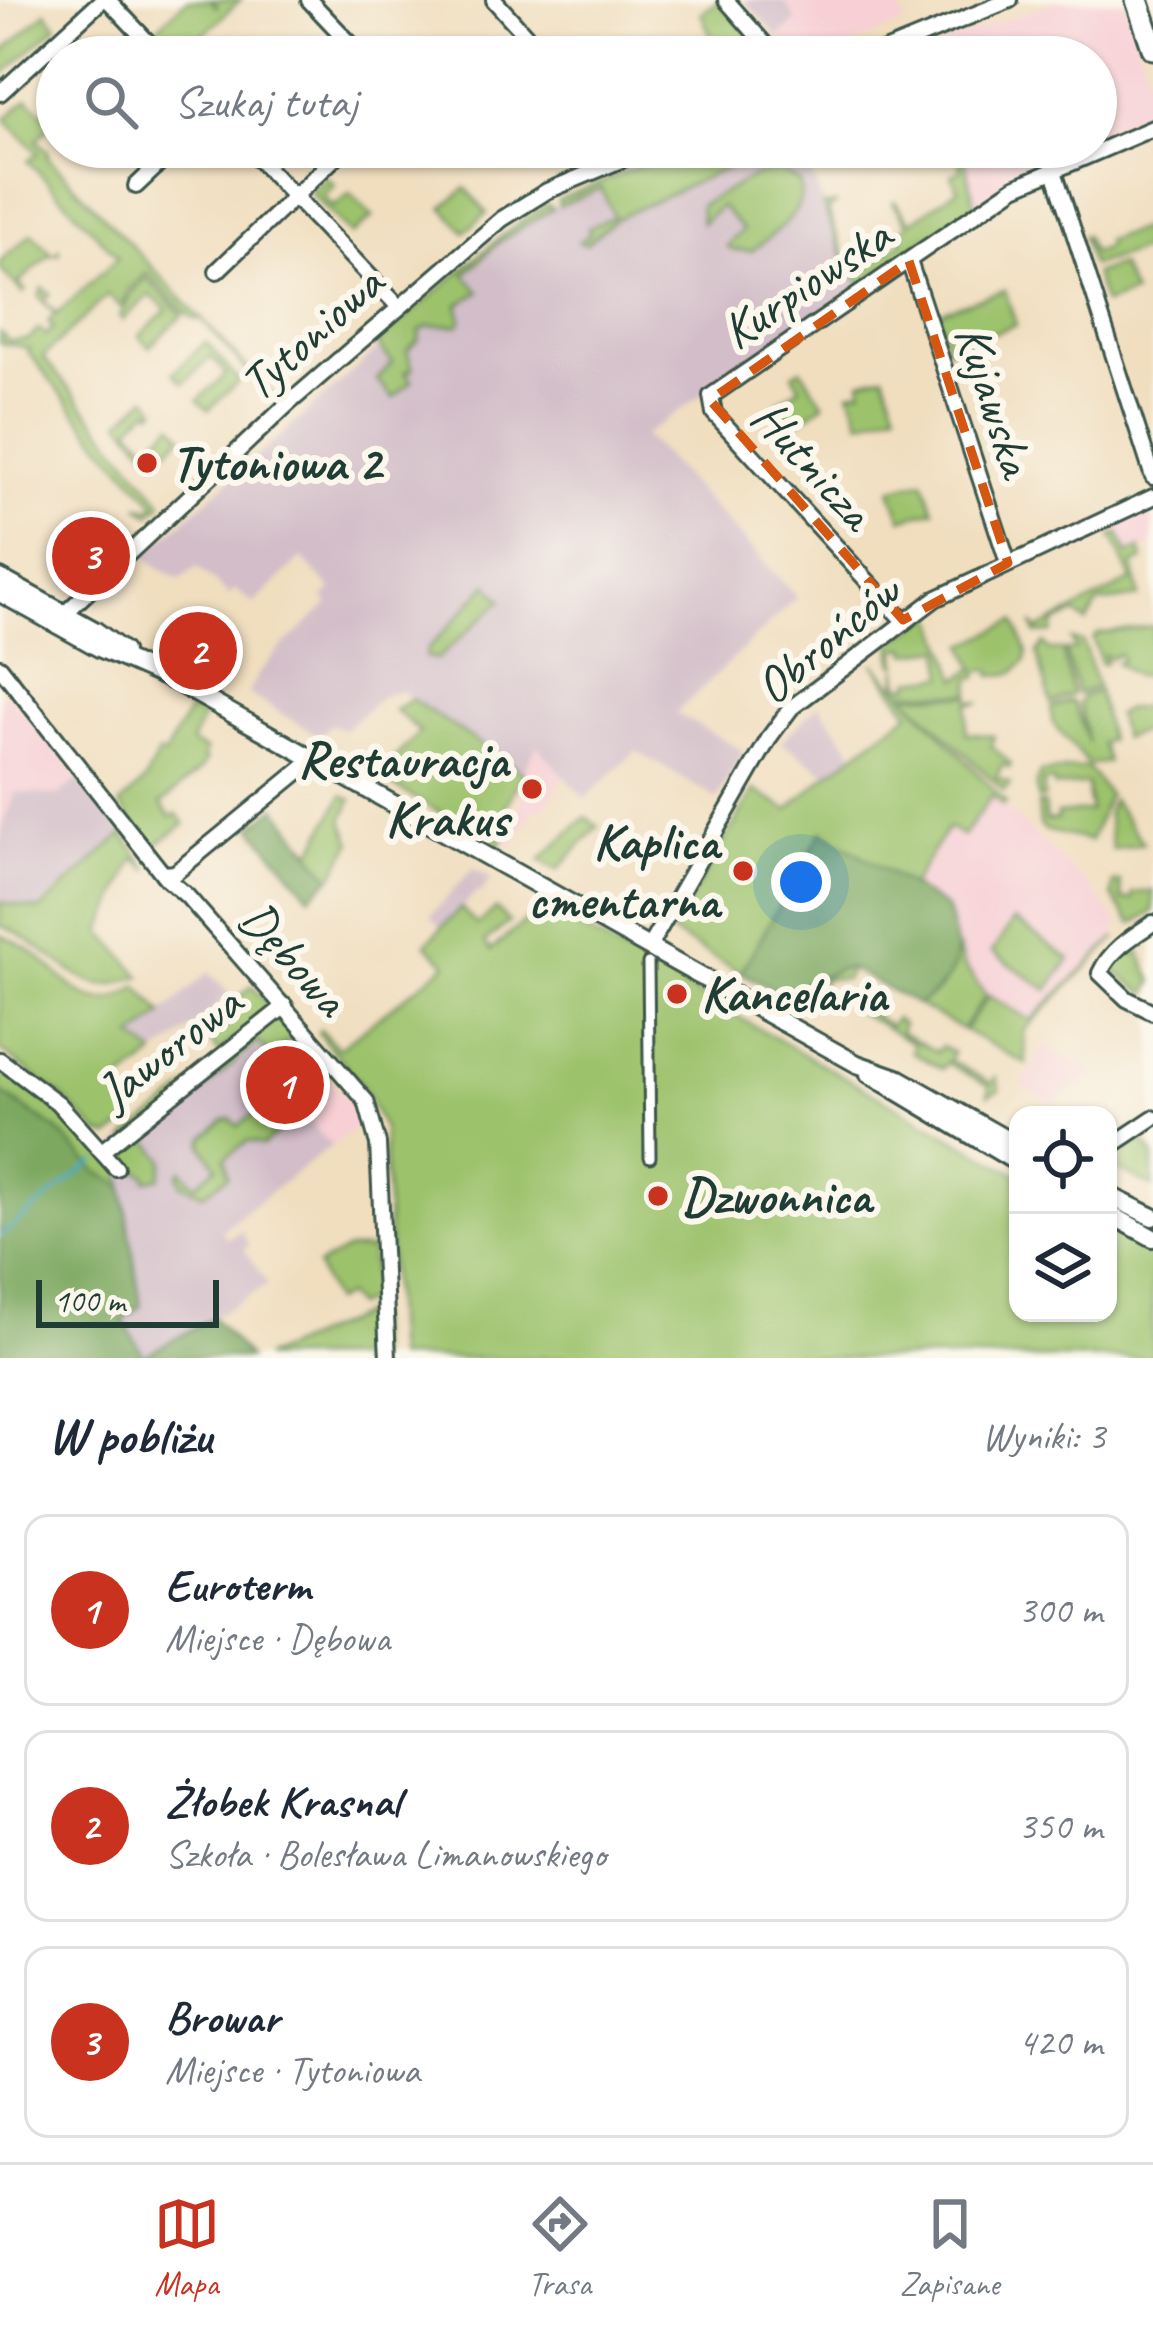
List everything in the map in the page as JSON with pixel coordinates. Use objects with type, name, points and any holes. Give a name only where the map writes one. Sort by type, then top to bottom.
[{"type":"main road","points":[[1137,0],[1153,48]]},
{"type":"street","points":[[64,36],[105,0],[141,36]]},
{"type":"street","points":[[309,0],[343,36]]},
{"type":"street","points":[[494,0],[526,36]]},
{"type":"street","points":[[726,0],[758,36]]},
{"type":"street","points":[[922,36],[1010,0]]},
{"type":"street","points":[[0,93],[36,61]]},
{"type":"street","name":"Kurpiowska","points":[[1117,143],[1153,128]]},
{"type":"street","points":[[136,186],[155,168]]},
{"type":"street","points":[[267,168],[398,307]]},
{"type":"street","points":[[217,271],[324,168]]},
{"type":"street","name":"Tytoniowa","points":[[59,618],[398,307],[518,207],[595,168]]},
{"type":"street","points":[[1053,169],[1153,477]]},
{"type":"street","name":"Kurpiowska","points":[[714,413],[710,400],[714,393],[1015,188],[1053,169]]},
{"type":"street","name":"Kujawska","points":[[908,260],[1008,563]]},
{"type":"street","name":"Hutnicza","points":[[714,413],[903,620]]},
{"type":"street","name":"Obrońców","points":[[648,955],[785,714],[935,599],[1153,497]]},
{"type":"street","points":[[0,578],[59,618]]},
{"type":"street","points":[[0,593],[104,635],[133,660],[314,759],[648,955],[857,1064],[914,1085],[1009,1140]]},
{"type":"street","name":"Dębowa","points":[[0,667],[163,874],[358,1090],[374,1121],[388,1358]]},
{"type":"street","points":[[163,874],[182,868],[314,759]]},
{"type":"street","points":[[182,868],[180,883],[187,896]]},
{"type":"street","points":[[1153,923],[1124,944],[1100,973],[1111,988],[1153,1012]]},
{"type":"street","points":[[648,955],[650,1157]]},
{"type":"street","name":"Jaworowa","points":[[102,1150],[285,1006]]},
{"type":"street","name":"Jaworowa","points":[[0,1060],[58,1103],[116,1168]]},
{"type":"street","points":[[857,1064],[886,1088],[1009,1157]]},
{"type":"street","points":[[1117,1142],[1153,1118]]},
{"type":"street","points":[[1117,1200],[1153,1217]]},
{"type":"street","points":[[1110,1214],[1153,1238]]},
{"type":"highlighted area","points":[[909,261],[1008,563],[903,620],[710,400]]},
{"type":"shaded area","points":[[743,0],[784,0],[796,21],[777,36]]},
{"type":"shaded area","points":[[784,0],[897,0],[905,23],[873,36],[779,36],[796,20]]},
{"type":"shaded area","points":[[1060,0],[1125,1],[1153,90],[1153,111],[1117,124],[1117,36],[961,36]]},
{"type":"shaded area","points":[[649,168],[809,168],[846,263],[861,284],[644,435],[797,597],[676,713],[744,751],[717,799],[636,751],[585,799],[537,745],[523,772],[400,691],[382,696],[344,730],[331,724],[319,736],[248,694],[279,650],[329,604],[324,598],[332,590],[302,558],[254,604],[234,589],[230,596],[197,567],[180,580],[145,555],[501,241],[553,208]]},
{"type":"shaded area","points":[[967,168],[1033,168],[975,204]]},
{"type":"shaded area","points":[[1153,508],[1153,557],[1148,545],[1128,554],[1114,523]]},
{"type":"shaded area","points":[[9,689],[79,779],[58,796],[15,793],[0,836],[0,696]]},
{"type":"shaded area","points":[[819,704],[855,753],[828,774],[781,742]]},
{"type":"shaded area","points":[[537,744],[565,776],[547,806],[532,813],[513,845],[503,840],[523,798],[513,792]]},
{"type":"shaded area","points":[[79,779],[123,834],[40,910],[0,902],[0,836],[15,792],[58,796]]},
{"type":"shaded area","points":[[993,795],[1091,888],[1121,926],[1114,932],[1117,937],[1030,1020],[984,993],[963,964],[946,908],[911,886],[949,827],[963,836]]},
{"type":"shaded area","points":[[473,868],[491,878],[442,927],[430,916]]},
{"type":"shaded area","points":[[209,972],[229,994],[198,1024],[156,1055],[134,1039]]},
{"type":"shaded area","points":[[292,1037],[357,1111],[362,1123],[331,1146],[262,1075],[276,1062],[270,1055]]},
{"type":"shaded area","points":[[259,1042],[276,1062],[262,1076],[291,1109],[296,1105],[331,1146],[221,1230],[228,1239],[241,1231],[249,1245],[244,1249],[268,1285],[145,1357],[123,1320],[141,1305],[117,1145],[126,1138],[147,1139]]},
{"type":"shaded area","points":[[1045,1045],[1096,1074],[1052,1103],[1021,1086]]},
{"type":"green space","points":[[186,0],[210,0],[218,8],[213,0],[240,0],[202,36],[162,36],[156,29]]},
{"type":"green space","points":[[718,1],[750,36],[711,36],[701,13]]},
{"type":"green space","points":[[46,12],[57,26],[46,36],[36,36],[36,45],[0,77],[0,55]]},
{"type":"green space","points":[[28,99],[36,106],[36,151],[5,119]]},
{"type":"green space","points":[[36,155],[36,168],[58,168],[200,317],[196,320],[188,315],[147,273],[127,291],[122,308],[108,295],[43,357],[160,499],[162,503],[150,514],[138,506],[151,508],[155,503],[96,438],[29,348],[0,343],[0,332],[9,341],[29,339],[39,329],[46,335],[53,328],[48,322],[55,314],[39,297],[43,288],[50,294],[44,301],[57,314],[118,257],[28,161]]},
{"type":"green space","points":[[635,168],[726,168],[615,219],[586,244],[579,242],[590,233],[588,228],[614,216],[601,188],[559,206],[558,200]]},
{"type":"green space","points":[[967,168],[975,204],[861,284],[846,263],[823,205],[835,204],[828,211],[847,262],[858,259],[867,268],[903,241],[899,232],[908,225],[893,202],[911,222],[958,189],[951,175]]},
{"type":"green space","points":[[779,170],[799,182],[799,204],[787,222],[752,251],[727,246],[743,230],[721,206],[702,223],[700,205],[757,175]]},
{"type":"green space","points":[[326,177],[335,185],[323,196],[333,207],[350,194],[373,217],[351,235],[310,192]]},
{"type":"green space","points":[[466,188],[487,213],[465,232],[443,207]]},
{"type":"green space","points":[[547,204],[553,208],[501,241],[465,274],[480,292],[458,305],[459,325],[420,330],[419,339],[407,351],[413,370],[405,372],[412,381],[393,398],[377,380],[392,362],[376,343],[504,234]]},
{"type":"green space","points":[[1141,229],[1146,249],[1091,266],[1082,236],[1092,253],[1106,248],[1106,240]]},
{"type":"green space","points":[[32,233],[52,254],[59,250],[60,254],[50,255],[18,284],[26,290],[23,293],[0,269],[0,262]]},
{"type":"green space","points":[[1119,265],[1133,294],[1104,304],[1094,274]]},
{"type":"green space","points":[[146,278],[183,315],[149,347],[139,336],[167,310],[150,295],[123,320],[120,316],[131,293]]},
{"type":"green space","points":[[1005,290],[1016,325],[947,349],[938,312]]},
{"type":"green space","points":[[207,325],[275,397],[270,398]]},
{"type":"green space","points":[[206,342],[239,381],[209,410],[198,400],[226,374],[211,357],[183,383],[173,373]]},
{"type":"green space","points":[[801,369],[824,404],[794,425],[778,402],[800,387],[793,374]]},
{"type":"green space","points":[[884,374],[897,410],[861,422],[850,392],[862,389],[861,381]]},
{"type":"green space","points":[[147,397],[157,408],[149,409],[130,427],[148,446],[173,424],[183,435],[155,461],[121,421]]},
{"type":"green space","points":[[924,480],[934,510],[902,519],[891,489]]},
{"type":"green space","points":[[1119,533],[1128,554],[1140,549],[1143,560],[1133,564],[1139,597],[1099,603],[1086,622],[1075,614],[1054,623],[1052,633],[1036,634],[1032,624],[1037,630],[1132,580],[1112,536]]},
{"type":"green space","points":[[488,584],[502,600],[437,659],[426,657],[427,650]]},
{"type":"green space","points":[[934,614],[958,679],[975,668],[965,645],[1015,621],[1026,661],[1013,673],[992,676],[991,670],[978,671],[978,677],[971,678],[970,694],[903,692],[897,686],[898,669],[901,686],[911,685],[911,680],[945,676],[942,649],[908,653],[907,647],[897,649],[898,665],[894,663],[892,643]]},
{"type":"green space","points":[[1153,626],[1153,674],[1135,676],[1116,663],[1122,660],[1119,654],[1104,655],[1106,663],[1101,664],[1093,639],[1098,634]]},
{"type":"green space","points":[[1071,640],[1083,642],[1097,687],[1078,694],[1065,650],[1076,649]]},
{"type":"green space","points":[[1044,643],[1049,650],[1062,650],[1073,694],[1051,704],[1037,653]]},
{"type":"green space","points":[[874,663],[1006,803],[1003,806],[992,796],[963,836],[948,828],[911,886],[822,832],[821,978],[838,969],[851,969],[845,979],[825,978],[806,1009],[671,933],[754,790],[788,810],[910,713]]},
{"type":"green space","points":[[1098,691],[1109,740],[1101,743],[1107,762],[1089,765],[1052,722],[1051,708],[1070,701],[1074,704],[1088,743],[1079,703]]},
{"type":"green space","points":[[905,695],[970,696],[970,701],[981,702],[968,704],[966,733],[994,736],[991,746],[1011,764],[1009,768],[1003,764],[996,777],[1010,784],[1004,791]]},
{"type":"green space","points":[[411,699],[523,772],[493,833],[503,840],[500,846],[352,763],[356,755],[383,770],[420,732],[395,710]]},
{"type":"green space","points":[[1153,705],[1153,746],[1144,731],[1123,738],[1116,715]]},
{"type":"green space","points":[[189,710],[203,717],[191,743],[206,750],[206,760],[161,804],[185,824],[153,847],[120,805],[145,781],[158,753],[164,756]]},
{"type":"green space","points":[[1087,767],[1108,795],[1090,841],[1044,830],[1038,804],[1044,804],[1046,821],[1057,820],[1057,814],[1090,811],[1087,784],[1055,787],[1053,781],[1043,782],[1044,798],[1038,799],[1040,773]]},
{"type":"green space","points":[[343,795],[352,800],[343,820],[352,843],[331,878],[307,848],[313,850]]},
{"type":"green space","points":[[1112,800],[1143,843],[1112,850],[1107,813]]},
{"type":"green space","points":[[276,807],[331,878],[310,896],[252,827]]},
{"type":"green space","points":[[586,817],[598,826],[558,870],[540,860]]},
{"type":"green space","points":[[822,831],[946,908],[955,940],[955,963],[944,983],[918,1005],[851,969],[838,969],[781,993],[741,972]]},
{"type":"green space","points":[[123,834],[150,871],[135,858],[102,932],[141,976],[112,985],[92,983],[0,926],[0,902],[40,910]]},
{"type":"green space","points":[[1120,882],[1122,900],[1133,899],[1133,893],[1153,891],[1153,912],[1132,924],[1112,897],[1113,883]]},
{"type":"green space","points":[[543,907],[1009,1170],[1009,1322],[1117,1322],[1117,1230],[1153,1251],[1153,1358],[395,1358],[383,1128],[363,1085],[318,1033],[320,1030],[339,1048],[447,964],[426,944],[461,908],[477,925],[496,909],[509,922],[485,942],[491,950]]},
{"type":"green space","points":[[1014,920],[1070,959],[1048,990],[992,952]]},
{"type":"green space","points":[[0,935],[30,950],[82,994],[107,1000],[138,986],[163,1014],[134,1038],[156,1055],[121,1082],[134,1120],[110,1137],[98,1133],[62,1096],[0,1050]]},
{"type":"green space","points":[[1117,937],[1024,1031],[1026,1064],[964,1030],[989,996],[1031,1020]]},
{"type":"green space","points":[[1125,948],[1135,955],[1140,952],[1153,982],[1147,994],[1117,973],[1111,980],[1106,976],[1108,966]]},
{"type":"green space","points":[[959,949],[963,964],[986,995],[962,1029],[918,1005],[939,990]]},
{"type":"green space","points":[[252,986],[272,1008],[218,1052],[202,1029]]},
{"type":"green space","points":[[866,1003],[877,1009],[874,1016],[890,1026],[895,1019],[903,1024],[900,1032],[937,1052],[941,1046],[953,1053],[950,1060],[991,1083],[996,1077],[1000,1090],[988,1095],[989,1086],[947,1063],[942,1069],[911,1051],[914,1044],[857,1011]]},
{"type":"green space","points":[[278,1015],[328,1073],[293,1038],[270,1055],[258,1042],[147,1138],[164,1160],[160,1178],[147,1180],[130,1160],[126,1138]]},
{"type":"green space","points":[[0,1066],[34,1089],[120,1166],[123,1186],[98,1172],[57,1130],[0,1092]]},
{"type":"green space","points":[[0,1092],[57,1130],[98,1172],[123,1186],[141,1306],[123,1320],[144,1356],[213,1318],[248,1358],[0,1358]]},
{"type":"green space","points":[[260,1110],[276,1117],[281,1130],[263,1145],[248,1141],[225,1158],[228,1176],[203,1194],[182,1184],[178,1176],[182,1170],[195,1185],[217,1166],[203,1146],[204,1138],[224,1120],[231,1119],[238,1126]]},
{"type":"green space","points":[[1143,1140],[1153,1155],[1153,1187],[1117,1169],[1117,1155]]},
{"type":"green space","points":[[348,1249],[371,1249],[374,1299],[355,1306],[346,1296],[333,1302],[317,1266]]},
{"type":"green space","points":[[371,1311],[376,1358],[263,1358]]},
{"type":"waterway","points":[[0,1236],[95,1161]]},
{"type":"place","name":"Tytoniowa 2","points":[[147,463]]},
{"type":"place","name":"Browar","points":[[91,556]]},
{"type":"place","name":"Żłobek Krasnal","points":[[198,651]]},
{"type":"place","name":"Restauracja Krakus","points":[[532,789]]},
{"type":"place","name":"Kaplica cmentarna","points":[[743,871]]},
{"type":"place","name":"Kancelaria","points":[[677,994]]},
{"type":"place","name":"Euroterm","points":[[285,1085]]},
{"type":"place","name":"Dzwonnica","points":[[658,1196]]}]
